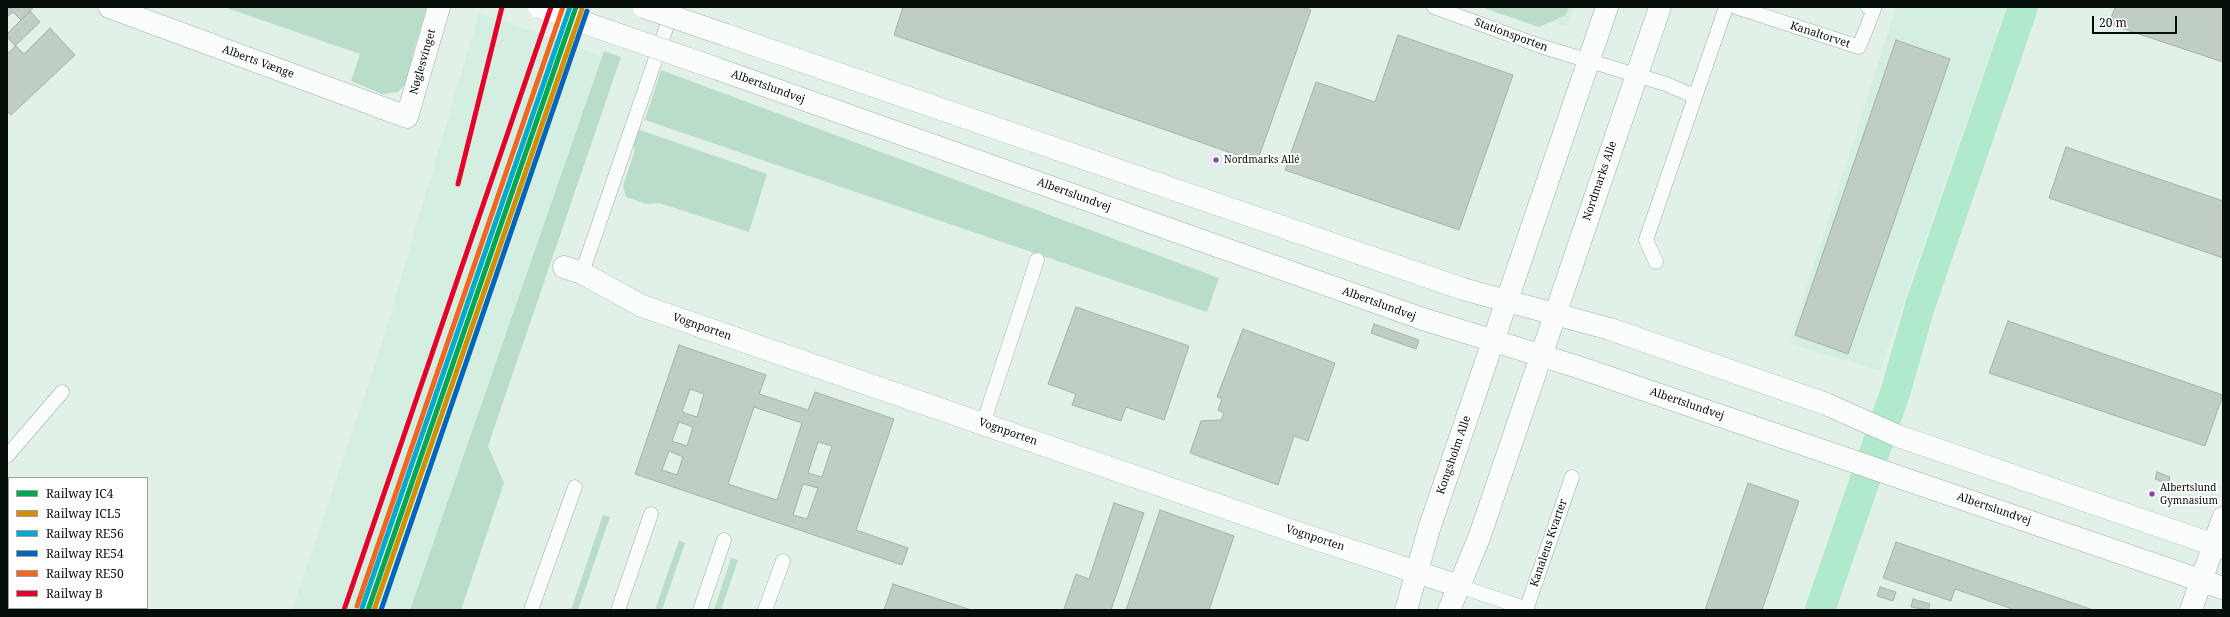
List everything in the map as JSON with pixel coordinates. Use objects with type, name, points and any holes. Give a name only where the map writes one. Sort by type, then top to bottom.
[{"type":"street","name":"Alberts Vænge","points":[[109,7],[408,117]]},
{"type":"street","name":"Nøglesvinget","points":[[408,117],[439,7]]},
{"type":"street","name":"Albertslundvej","points":[[539,7],[715,68],[1415,317],[1540,356],[1811,446],[2223,588]]},
{"type":"street","points":[[644,7],[1463,289],[1610,329],[1826,404],[1898,436],[2218,547]]},
{"type":"street","points":[[1507,301],[1607,7]]},
{"type":"street","name":"Nordmarks Alle","points":[[1540,356],[1660,7]]},
{"type":"street","name":"Vognporten","points":[[573,270],[642,306],[1459,586]]},
{"type":"street","name":"Kongsholm Alle","points":[[1406,610],[1429,529],[1507,301]]},
{"type":"street","points":[[1449,610],[1479,538],[1540,356]]},
{"type":"street","points":[[2191,610],[2202,580],[2218,547],[2223,518]]},
{"type":"lane","points":[[573,270],[673,7]]},
{"type":"lane","name":"Stationsporten","points":[[1434,7],[1543,47],[1637,75]]},
{"type":"lane","points":[[1656,262],[1646,240],[1694,96],[1726,7]]},
{"type":"lane","name":"Kanaltorvet","points":[[1736,7],[1859,47],[1874,9],[1868,7]]},
{"type":"lane","points":[[1637,75],[1666,84],[1694,96]]},
{"type":"lane","points":[[983,424],[1037,260]]},
{"type":"lane","points":[[7,456],[62,392]]},
{"type":"lane","name":"Kanalens Kvarter","points":[[1459,586],[1526,610],[1572,477]]},
{"type":"lane","points":[[531,610],[575,487]]},
{"type":"lane","points":[[618,610],[651,514]]},
{"type":"lane","points":[[700,610],[724,540]]},
{"type":"lane","points":[[766,610],[783,561]]},
{"type":"shaded area","points":[[224,7],[427,7],[412,56],[413,67],[408,81],[398,92],[382,94],[351,81],[360,54]]},
{"type":"shaded area","points":[[1481,7],[1569,7],[1566,15],[1539,27]]},
{"type":"shaded area","points":[[1506,7],[1573,7],[1566,26]]},
{"type":"shaded area","points":[[1896,7],[2006,7],[1880,371],[1789,343]]},
{"type":"shaded area","points":[[479,13],[602,56],[410,610],[292,610],[377,359]]},
{"type":"shaded area","points":[[604,51],[621,57],[488,446],[504,483],[461,610],[410,610]]},
{"type":"shaded area","points":[[661,70],[1219,278],[1207,312],[645,120]]},
{"type":"shaded area","points":[[637,129],[767,174],[749,232],[659,203],[646,204],[626,197],[623,186],[635,150],[632,141]]},
{"type":"shaded area","points":[[603,515],[610,517],[578,610],[571,610]]},
{"type":"shaded area","points":[[679,540],[685,543],[662,610],[655,610]]},
{"type":"shaded area","points":[[731,558],[738,560],[721,610],[714,610]]},
{"type":"building","points":[[7,7],[11,9],[13,7],[34,7],[21,20],[13,12],[7,17]]},
{"type":"building","points":[[903,7],[1304,7],[1311,10],[1257,162],[894,35]]},
{"type":"building","points":[[2115,7],[2223,7],[2223,62],[2109,24]]},
{"type":"building","points":[[30,11],[40,22],[15,46],[7,37],[7,34]]},
{"type":"building","points":[[50,28],[75,55],[11,115],[7,111],[7,54],[16,46],[24,54]]},
{"type":"building","points":[[1398,35],[1513,75],[1459,230],[1285,170],[1316,82],[1375,102]]},
{"type":"building","points":[[1896,40],[1950,59],[1848,354],[1795,335]]},
{"type":"building","points":[[2066,147],[2223,201],[2223,258],[2049,198]]},
{"type":"building","points":[[1076,307],[1189,346],[1164,420],[1126,407],[1121,421],[1072,405],[1076,394],[1048,384]]},
{"type":"building","points":[[2008,321],[2223,395],[2205,446],[1989,373]]},
{"type":"building","points":[[1374,324],[1419,340],[1416,349],[1371,333]]},
{"type":"building","points":[[1243,329],[1335,363],[1308,441],[1294,436],[1278,485],[1190,453],[1201,421],[1221,420],[1224,413],[1218,410],[1222,399],[1217,397]]},
{"type":"building","points":[[679,345],[766,375],[759,394],[808,410],[815,392],[894,419],[856,530],[908,548],[902,565],[635,474]],"holes":[[[690,389],[704,394],[697,417],[682,412]],[[754,407],[802,423],[777,500],[728,484]],[[679,422],[693,427],[687,446],[672,441]],[[818,442],[832,446],[822,477],[808,473]],[[669,451],[683,457],[677,475],[662,470]],[[803,484],[818,488],[807,519],[793,515]]]},
{"type":"building","points":[[2157,472],[2170,477],[2168,484],[2155,479]]},
{"type":"building","points":[[1748,483],[1799,501],[1762,610],[1705,610]]},
{"type":"building","points":[[1114,503],[1144,513],[1111,610],[1064,609],[1076,574],[1089,579]]},
{"type":"building","points":[[1160,510],[1234,536],[1209,610],[1126,610]]},
{"type":"building","points":[[1896,542],[2093,610],[2015,610],[1955,589],[1951,601],[1883,578]]},
{"type":"building","points":[[893,584],[971,610],[884,610]]},
{"type":"building","points":[[1880,587],[1896,592],[1893,601],[1877,596]]},
{"type":"building","points":[[1913,599],[1930,604],[1928,610],[1911,607]]},
{"type":"waterway","points":[[1820,610],[1896,390],[1920,306],[2023,7]]},
{"type":"rail line","name":"B","points":[[458,184],[502,7]]},
{"type":"rail line","name":"B","points":[[344,610],[551,7]]},
{"type":"rail line","name":"RE50","points":[[357,606],[563,7]]},
{"type":"rail line","name":"RE56","points":[[362,608],[570,7]]},
{"type":"rail line","name":"IC4","points":[[368,610],[576,7]]},
{"type":"rail line","name":"ICL5","points":[[374,610],[582,9]]},
{"type":"rail line","name":"RE54","points":[[381,610],[587,11]]},
{"type":"place","name":"Nordmarks Allé","points":[[1216,160]]},
{"type":"place","name":"Albertslund Gymnasium","points":[[2152,494]]}]
